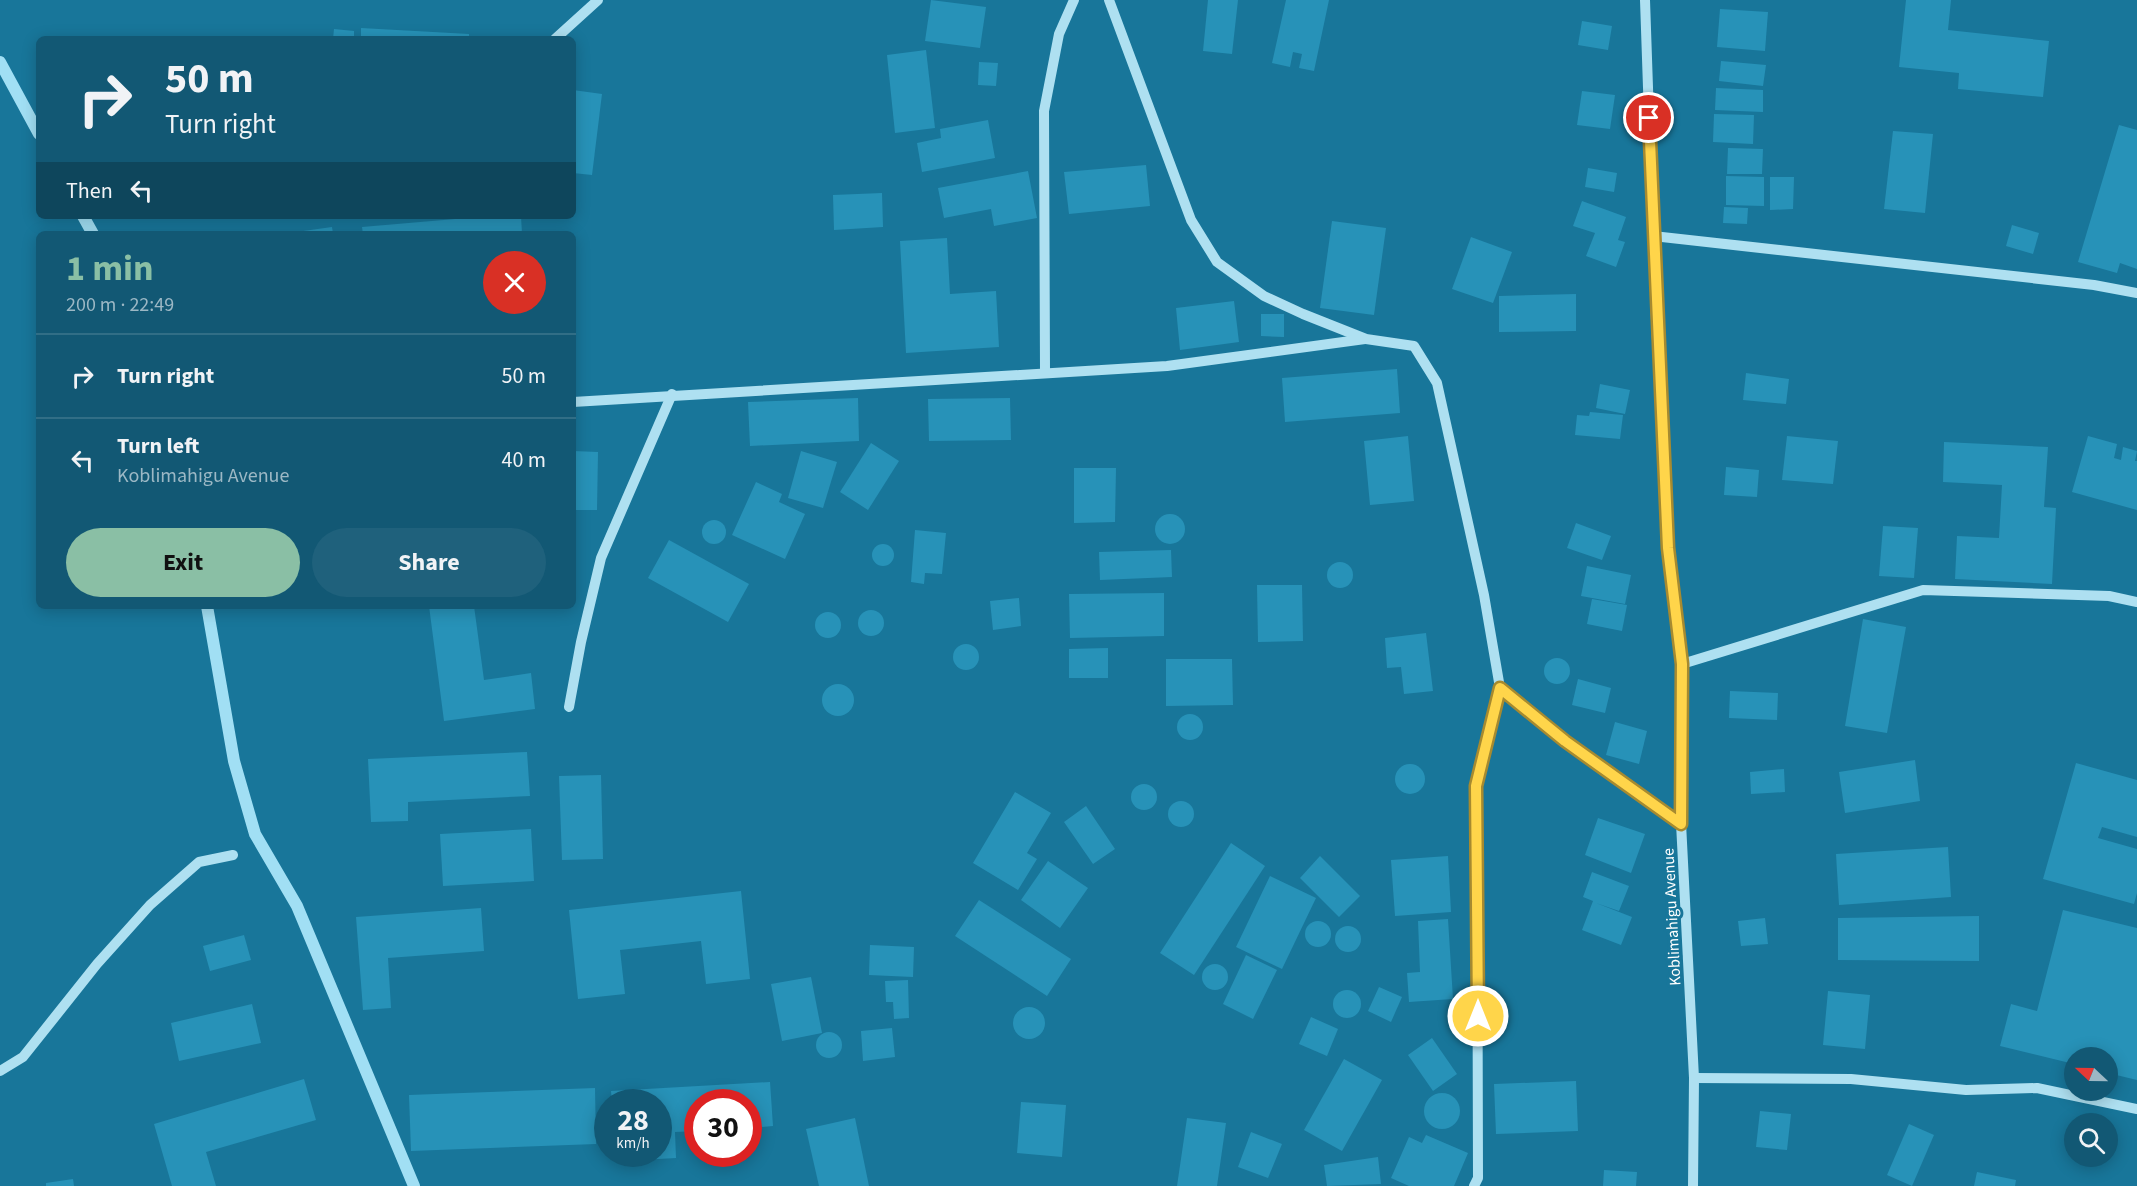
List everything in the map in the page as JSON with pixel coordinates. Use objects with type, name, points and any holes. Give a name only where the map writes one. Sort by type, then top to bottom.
[{"type":"street","points":[[558,36],[598,0]]},
{"type":"street","points":[[1045,372],[1044,111],[1059,33],[1074,0]]},
{"type":"street","points":[[1109,0],[1191,220],[1217,262],[1264,296],[1366,339],[1414,346],[1437,383],[1484,595],[1500,688],[1476,786],[1478,1178],[1474,1186]]},
{"type":"street","name":"Koblimahigu Avenue","points":[[1645,0],[1653,236],[1668,548],[1682,664],[1681,824],[1694,1078],[1693,1186]]},
{"type":"street","points":[[1653,236],[2094,285],[2137,293]]},
{"type":"street","points":[[576,402],[672,394],[1167,366],[1366,339]]},
{"type":"street","points":[[569,707],[580,642],[601,558],[672,394]]},
{"type":"street","points":[[1682,664],[1923,590],[2109,596],[2137,602]]},
{"type":"street","points":[[1500,688],[1565,741],[1681,824]]},
{"type":"street","points":[[0,1071],[23,1057],[98,964],[150,905],[199,862],[233,855]]},
{"type":"street","points":[[1694,1078],[1851,1080],[1966,1090],[2037,1088],[2137,1109]]},
{"type":"building","points":[[931,0],[986,7],[980,48],[925,41]]},
{"type":"building","points":[[1208,0],[1238,0],[1232,54],[1203,51]]},
{"type":"building","points":[[1286,0],[1329,0],[1314,71],[1299,68],[1302,54],[1293,52],[1290,67],[1272,63]]},
{"type":"building","points":[[1906,0],[1951,0],[1948,30],[2049,41],[2043,97],[1958,89],[1959,73],[1899,67]]},
{"type":"building","points":[[1720,9],[1768,12],[1765,51],[1717,47]]},
{"type":"building","points":[[1582,21],[1612,26],[1608,50],[1578,45]]},
{"type":"building","points":[[361,28],[469,34],[469,36],[361,36]]},
{"type":"building","points":[[334,29],[354,31],[354,36],[333,36]]},
{"type":"building","points":[[926,50],[935,128],[895,133],[887,55]]},
{"type":"building","points":[[1721,61],[1766,65],[1763,86],[1719,81]]},
{"type":"building","points":[[979,62],[998,63],[996,86],[978,85]]},
{"type":"building","points":[[1716,88],[1763,90],[1763,112],[1715,110]]},
{"type":"building","points":[[576,90],[602,94],[592,175],[576,173]]},
{"type":"building","points":[[1582,91],[1615,95],[1610,129],[1577,125]]},
{"type":"building","points":[[1714,114],[1754,115],[1753,144],[1713,142]]},
{"type":"building","points":[[988,120],[995,158],[922,172],[917,143],[941,138],[940,129]]},
{"type":"building","points":[[2119,125],[2137,130],[2137,269],[2120,263],[2117,273],[2078,262]]},
{"type":"building","points":[[1893,131],[1933,134],[1925,213],[1884,209]]},
{"type":"building","points":[[1728,148],[1763,149],[1762,174],[1727,174]]},
{"type":"building","points":[[1146,165],[1150,206],[1069,214],[1064,172]]},
{"type":"building","points":[[1588,168],[1617,173],[1614,192],[1585,187]]},
{"type":"building","points":[[1028,171],[1037,218],[994,226],[991,209],[944,218],[938,188]]},
{"type":"building","points":[[1726,176],[1764,177],[1764,206],[1726,205]]},
{"type":"building","points":[[1770,177],[1794,177],[1793,209],[1770,210]]},
{"type":"building","points":[[882,193],[883,227],[834,230],[833,195]]},
{"type":"building","points":[[1582,201],[1626,217],[1618,240],[1625,242],[1616,267],[1586,256],[1595,233],[1573,226]]},
{"type":"building","points":[[1724,207],[1748,208],[1747,224],[1723,223]]},
{"type":"building","points":[[455,219],[521,219],[522,231],[363,231],[362,227]]},
{"type":"building","points":[[1332,221],[1386,228],[1374,315],[1320,308]]},
{"type":"building","points":[[2012,225],[2039,233],[2033,254],[2006,246]]},
{"type":"building","points":[[332,227],[333,231],[303,231]]},
{"type":"building","points":[[1471,237],[1512,252],[1493,303],[1452,289]]},
{"type":"building","points":[[947,238],[950,294],[996,291],[999,347],[906,353],[900,241]]},
{"type":"building","points":[[1576,294],[1576,331],[1499,332],[1499,296]]},
{"type":"building","points":[[1234,301],[1239,342],[1180,350],[1176,308]]},
{"type":"building","points":[[1261,314],[1284,314],[1284,337],[1261,336]]},
{"type":"building","points":[[1397,369],[1400,413],[1285,422],[1282,378]]},
{"type":"building","points":[[1746,373],[1789,379],[1786,404],[1743,400]]},
{"type":"building","points":[[1600,384],[1630,390],[1625,414],[1596,408]]},
{"type":"building","points":[[858,398],[859,441],[750,446],[748,402]]},
{"type":"building","points":[[1010,398],[1011,440],[929,441],[928,399]]},
{"type":"building","points":[[1590,412],[1623,415],[1620,439],[1575,435],[1577,415],[1589,416]]},
{"type":"building","points":[[1408,436],[1414,501],[1370,505],[1364,441]]},
{"type":"building","points":[[1787,436],[1838,441],[1833,484],[1782,480]]},
{"type":"building","points":[[2088,436],[2117,444],[2114,458],[2121,460],[2123,447],[2137,451],[2135,461],[2137,461],[2137,510],[2072,492]]},
{"type":"building","points":[[1944,442],[2048,447],[2044,507],[2056,508],[2052,584],[1955,579],[1957,536],[1999,538],[2002,485],[1943,482]]},
{"type":"building","points":[[871,443],[899,461],[868,510],[840,492]]},
{"type":"building","points":[[576,451],[598,452],[597,510],[576,510]]},
{"type":"building","points":[[801,451],[837,462],[823,508],[788,498]]},
{"type":"building","points":[[1726,467],[1759,470],[1757,497],[1724,495]]},
{"type":"building","points":[[1074,468],[1116,468],[1115,522],[1074,523]]},
{"type":"building","points":[[756,482],[782,494],[779,502],[805,514],[785,559],[732,535]]},
{"type":"building","points":[[1170,514],[1181,518],[1185,529],[1181,540],[1170,544],[1159,540],[1155,529],[1159,518]]},
{"type":"building","points":[[714,520],[723,523],[726,532],[723,541],[714,544],[705,541],[702,532],[705,523]]},
{"type":"building","points":[[1576,523],[1611,536],[1602,560],[1567,548]]},
{"type":"building","points":[[1883,526],[1918,528],[1914,578],[1879,576]]},
{"type":"building","points":[[915,530],[946,533],[942,574],[925,573],[924,584],[911,582]]},
{"type":"building","points":[[669,540],[749,584],[728,622],[648,578]]},
{"type":"building","points":[[879,544],[887,544],[894,551],[894,559],[887,566],[879,566],[872,559],[872,551]]},
{"type":"building","points":[[1171,550],[1172,577],[1100,580],[1099,552]]},
{"type":"building","points":[[1340,562],[1349,566],[1353,575],[1349,584],[1340,588],[1331,584],[1327,575],[1331,566]]},
{"type":"building","points":[[1587,566],[1631,575],[1625,604],[1581,596]]},
{"type":"building","points":[[1257,585],[1302,585],[1303,641],[1258,642]]},
{"type":"building","points":[[1164,593],[1164,636],[1070,638],[1069,594]]},
{"type":"building","points":[[1019,598],[1021,626],[993,630],[990,601]]},
{"type":"building","points":[[1592,599],[1627,605],[1622,631],[1587,624]]},
{"type":"building","points":[[429,609],[474,609],[484,680],[531,673],[535,709],[444,721]]},
{"type":"building","points":[[871,610],[880,614],[884,623],[880,632],[871,636],[862,632],[858,623],[862,614]]},
{"type":"building","points":[[828,612],[837,616],[841,625],[837,634],[828,638],[819,634],[815,625],[819,616]]},
{"type":"building","points":[[1863,619],[1906,627],[1887,733],[1845,726]]},
{"type":"building","points":[[1426,633],[1433,691],[1404,694],[1401,667],[1387,668],[1385,638]]},
{"type":"building","points":[[966,644],[975,648],[979,657],[975,666],[966,670],[957,666],[953,657],[957,648]]},
{"type":"building","points":[[1108,648],[1108,678],[1069,678],[1069,649]]},
{"type":"building","points":[[1557,658],[1566,662],[1570,671],[1566,680],[1557,684],[1548,680],[1544,671],[1548,662]]},
{"type":"building","points":[[1166,659],[1232,659],[1233,705],[1166,706]]},
{"type":"building","points":[[1578,679],[1611,688],[1605,713],[1572,705]]},
{"type":"building","points":[[838,684],[849,689],[854,700],[849,711],[838,716],[827,711],[822,700],[827,689]]},
{"type":"building","points":[[1730,691],[1778,693],[1777,720],[1729,718]]},
{"type":"building","points":[[1190,714],[1199,718],[1203,727],[1199,736],[1190,740],[1181,736],[1177,727],[1181,718]]},
{"type":"building","points":[[1615,722],[1647,731],[1639,764],[1606,755]]},
{"type":"building","points":[[527,752],[530,796],[408,802],[408,821],[371,822],[368,759]]},
{"type":"building","points":[[1915,760],[1920,801],[1845,813],[1839,772]]},
{"type":"building","points":[[2076,763],[2137,780],[2137,837],[2102,827],[2098,838],[2137,849],[2137,893],[2134,904],[2043,879]]},
{"type":"building","points":[[1410,764],[1421,768],[1425,779],[1421,790],[1410,794],[1399,790],[1395,779],[1399,768]]},
{"type":"building","points":[[1784,769],[1785,792],[1751,794],[1750,772]]},
{"type":"building","points":[[601,775],[603,859],[562,860],[559,776]]},
{"type":"building","points":[[1144,784],[1153,788],[1157,797],[1153,806],[1144,810],[1135,806],[1131,797],[1135,788]]},
{"type":"building","points":[[1015,792],[1051,813],[1027,853],[1037,859],[1018,890],[973,863]]},
{"type":"building","points":[[1181,801],[1190,805],[1194,814],[1190,823],[1181,827],[1172,823],[1168,814],[1172,805]]},
{"type":"building","points":[[1086,806],[1115,849],[1093,864],[1064,822]]},
{"type":"building","points":[[1598,818],[1645,834],[1631,873],[1585,855]]},
{"type":"building","points":[[531,829],[534,881],[443,886],[440,834]]},
{"type":"building","points":[[1231,843],[1265,866],[1194,975],[1160,953]]},
{"type":"building","points":[[1948,847],[1951,897],[1839,905],[1836,854]]},
{"type":"building","points":[[1320,856],[1360,896],[1339,917],[1300,878]]},
{"type":"building","points":[[1448,856],[1451,912],[1395,916],[1391,860]]},
{"type":"building","points":[[1048,861],[1088,888],[1060,928],[1021,900]]},
{"type":"building","points":[[1592,872],[1629,886],[1619,911],[1596,903],[1632,917],[1621,945],[1582,930],[1593,901],[1583,897]]},
{"type":"building","points":[[1270,876],[1316,898],[1282,969],[1236,947]]},
{"type":"building","points":[[741,891],[750,979],[706,984],[701,941],[620,950],[625,994],[578,999],[569,910]]},
{"type":"building","points":[[979,900],[1071,959],[1047,996],[955,936]]},
{"type":"building","points":[[481,908],[484,951],[388,958],[391,1008],[363,1010],[356,917]]},
{"type":"building","points":[[2063,910],[2137,928],[2137,1080],[2118,1075],[2118,1047],[2064,1047],[2064,1062],[2000,1046],[2011,1004],[2037,1011]]},
{"type":"building","points":[[1979,916],[1979,961],[1838,960],[1838,918]]},
{"type":"building","points":[[1765,918],[1768,944],[1741,946],[1738,921]]},
{"type":"building","points":[[1448,919],[1453,999],[1409,1002],[1407,973],[1420,972],[1418,921]]},
{"type":"building","points":[[1318,921],[1327,925],[1331,934],[1327,943],[1318,947],[1309,943],[1305,934],[1309,925]]},
{"type":"building","points":[[1348,926],[1357,930],[1361,939],[1357,948],[1348,952],[1339,948],[1335,939],[1339,930]]},
{"type":"building","points":[[244,935],[251,960],[210,971],[203,946]]},
{"type":"building","points":[[870,945],[914,947],[913,977],[869,975]]},
{"type":"building","points":[[1246,955],[1277,970],[1253,1019],[1223,1004]]},
{"type":"building","points":[[1215,964],[1224,968],[1228,977],[1224,986],[1215,990],[1206,986],[1202,977],[1206,968]]},
{"type":"building","points":[[811,977],[822,1033],[782,1041],[771,984]]},
{"type":"building","points":[[908,980],[909,1018],[894,1019],[893,1002],[886,1002],[885,981]]},
{"type":"building","points":[[1379,987],[1402,997],[1391,1022],[1368,1011]]},
{"type":"building","points":[[1347,990],[1357,994],[1361,1004],[1357,1014],[1347,1018],[1337,1014],[1333,1004],[1337,994]]},
{"type":"building","points":[[1828,991],[1870,995],[1865,1049],[1823,1045]]},
{"type":"building","points":[[252,1004],[261,1043],[179,1061],[171,1023]]},
{"type":"building","points":[[1029,1007],[1040,1012],[1045,1023],[1040,1034],[1029,1039],[1018,1034],[1013,1023],[1018,1012]]},
{"type":"building","points":[[1311,1017],[1338,1029],[1327,1056],[1299,1044]]},
{"type":"building","points":[[892,1028],[895,1057],[863,1061],[861,1031]]},
{"type":"building","points":[[829,1032],[838,1036],[842,1045],[838,1054],[829,1058],[820,1054],[816,1045],[820,1036]]},
{"type":"building","points":[[1432,1038],[1457,1074],[1433,1091],[1408,1055]]},
{"type":"building","points":[[1344,1059],[1382,1080],[1342,1151],[1304,1130]]},
{"type":"building","points":[[304,1079],[316,1120],[206,1152],[216,1186],[172,1186],[154,1124]]},
{"type":"building","points":[[1576,1081],[1578,1131],[1496,1134],[1494,1084]]},
{"type":"building","points":[[770,1082],[773,1126],[762,1127],[762,1089],[684,1089],[684,1132],[675,1132],[676,1158],[672,1158],[672,1089],[646,1089]]},
{"type":"building","points":[[595,1088],[594,1144],[411,1151],[409,1095]]},
{"type":"building","points":[[1442,1093],[1455,1098],[1460,1111],[1455,1124],[1442,1129],[1429,1124],[1424,1111],[1429,1098]]},
{"type":"building","points":[[1021,1102],[1066,1105],[1062,1157],[1017,1153]]},
{"type":"building","points":[[1760,1111],[1791,1114],[1787,1150],[1756,1147]]},
{"type":"building","points":[[855,1118],[869,1186],[819,1186],[806,1129]]},
{"type":"building","points":[[1187,1118],[1226,1123],[1217,1186],[1177,1186]]},
{"type":"building","points":[[1909,1124],[1934,1135],[1912,1186],[1887,1175]]},
{"type":"building","points":[[1251,1132],[1282,1144],[1268,1178],[1238,1167]]},
{"type":"building","points":[[1426,1135],[1468,1153],[1454,1186],[1409,1186],[1391,1178],[1409,1137],[1422,1143]]},
{"type":"building","points":[[1378,1157],[1381,1184],[1327,1186],[1324,1165]]},
{"type":"building","points":[[1604,1170],[1637,1172],[1636,1186],[1603,1186]]},
{"type":"building","points":[[1977,1172],[2016,1180],[2015,1186],[1974,1186]]},
{"type":"building","points":[[73,1179],[74,1186],[46,1186],[46,1183]]},
{"type":"waterway","points":[[0,62],[36,128]]},
{"type":"waterway","points":[[85,219],[91,231]]},
{"type":"waterway","points":[[208,609],[234,761],[255,834],[297,906],[414,1186]]},
{"type":"route","points":[[1478,1016],[1476,786],[1500,688],[1565,741],[1681,824],[1682,664],[1668,548],[1656,321],[1649,118]]}]
